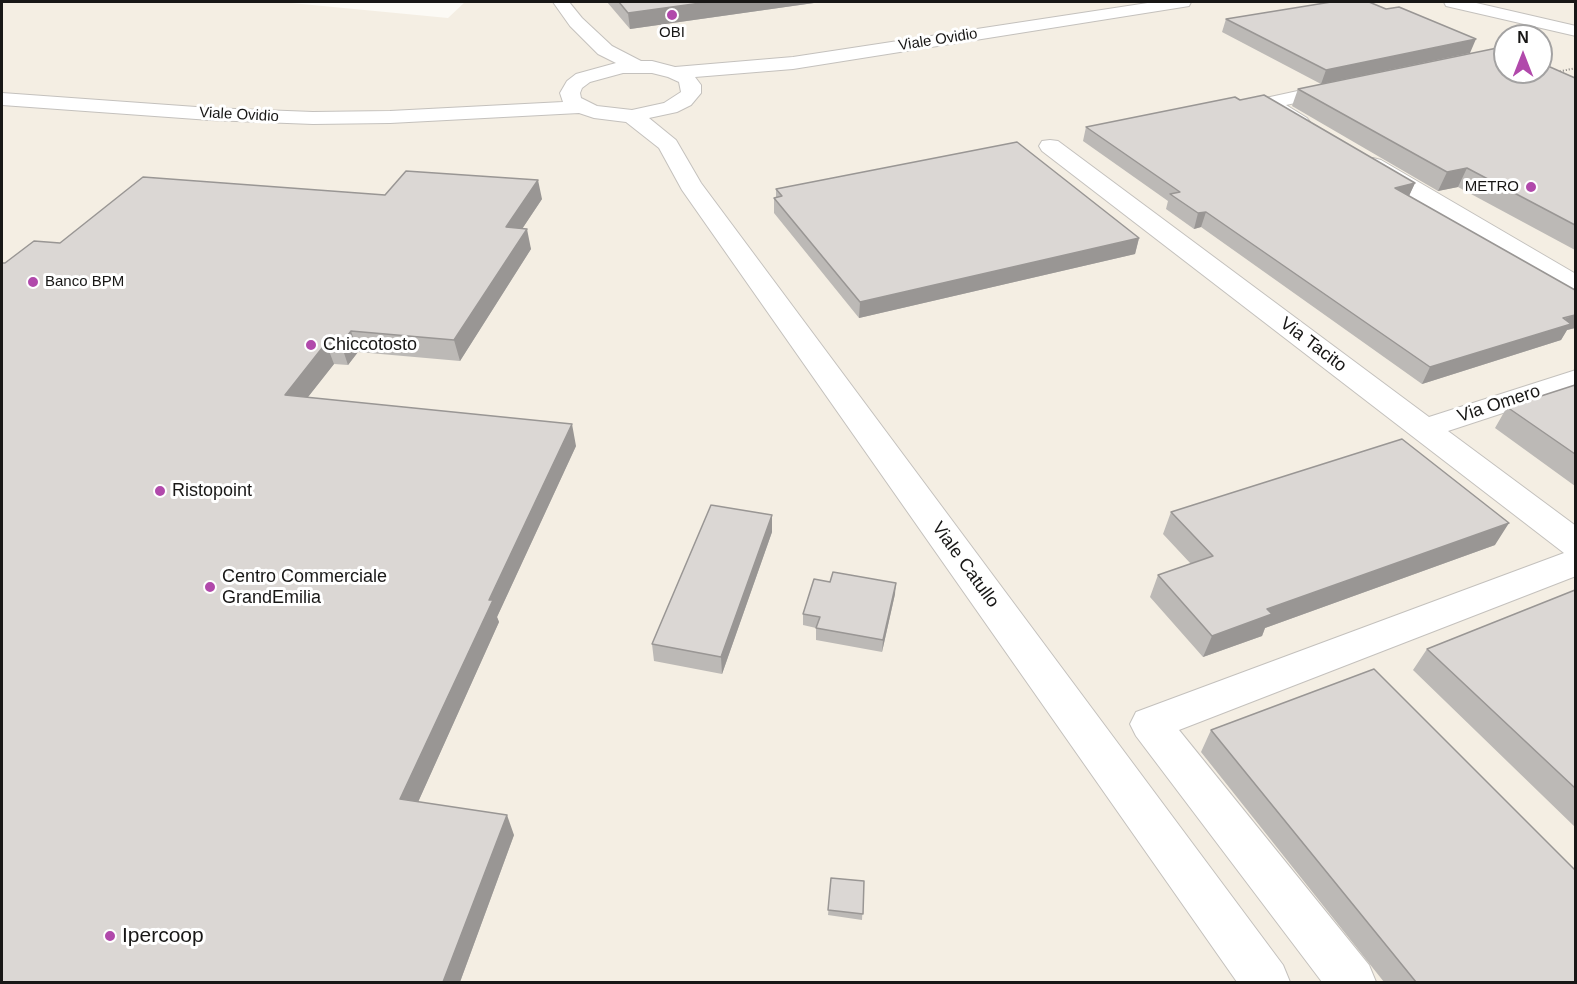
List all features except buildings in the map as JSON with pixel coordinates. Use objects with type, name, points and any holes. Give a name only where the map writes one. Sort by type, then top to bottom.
[{"type":"street","points":[[561,2],[605,50],[638,66]]},
{"type":"street","name":"Viale Ovidio","points":[[1083,18],[1144,2]]},
{"type":"street","name":"Viale Ovidio","points":[[638,66],[675,73],[793,63],[1183,2]]},
{"type":"street","points":[[1452,2],[1575,30]]},
{"type":"street","points":[[1536,2],[1537,21]]},
{"type":"street","points":[[578,93],[591,70],[593,52],[589,35]]},
{"type":"street","name":"Viale Ovidio","points":[[670,108],[684,101],[691,93],[725,80],[793,63]]},
{"type":"street","points":[[578,93],[608,69],[638,66]]},
{"type":"street","points":[[675,73],[686,78],[691,85],[691,93]]},
{"type":"street","points":[[1319,133],[1268,102],[1358,84]]},
{"type":"street","points":[[578,93],[594,112],[632,116],[670,108],[668,144]]},
{"type":"street","name":"Viale Ovidio","points":[[2,99],[210,114],[313,118],[390,117],[476,112],[578,93]]},
{"type":"street","name":"Viale Catullo","points":[[632,116],[656,132],[668,144],[690,185],[1266,982]]},
{"type":"street","name":"Via Tacito","points":[[1050,146],[1575,544]]},
{"type":"street","points":[[1360,157],[1575,285]]},
{"type":"street","name":"Via Omero","points":[[1423,429],[1575,379]]},
{"type":"street","points":[[1352,982],[1150,724],[1575,562]]},
{"type":"path","points":[[1553,72],[1575,68]]},
{"type":"shaded area","points":[[2,2],[281,2],[448,18],[465,2],[1575,2],[1575,982],[2,982]]},
{"type":"place","name":"OBI","points":[[672,15]]},
{"type":"place","name":"METRO","points":[[1531,187]]},
{"type":"place","name":"Banco BPM","points":[[33,282]]},
{"type":"place","name":"Chiccotosto","points":[[311,345]]},
{"type":"place","name":"Ristopoint","points":[[160,491]]},
{"type":"place","name":"Centro Commerciale GrandEmilia","points":[[210,587]]},
{"type":"place","name":"Ipercoop","points":[[110,936]]}]
